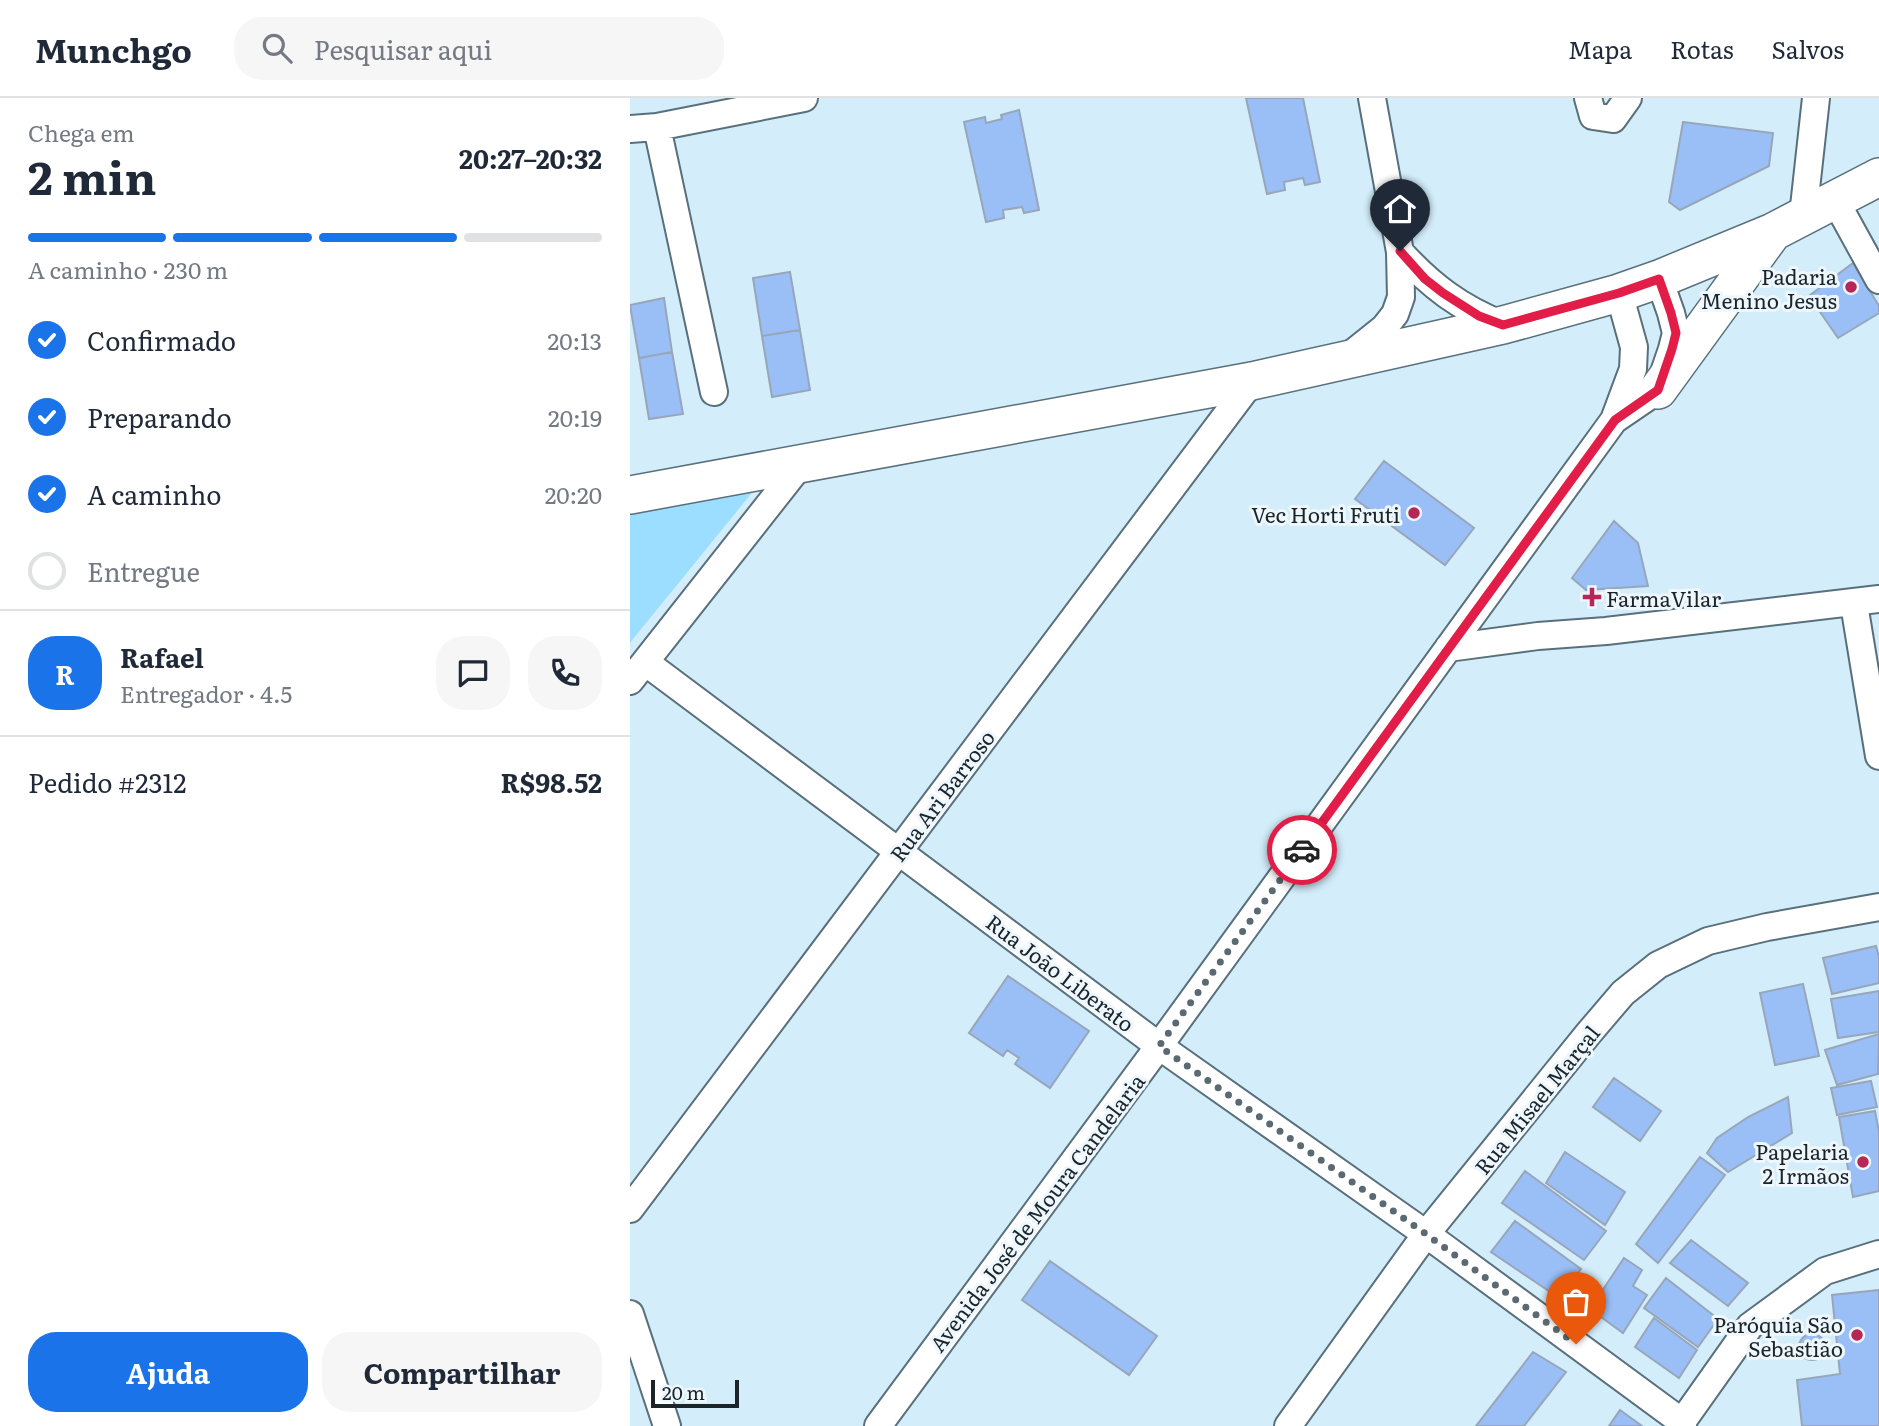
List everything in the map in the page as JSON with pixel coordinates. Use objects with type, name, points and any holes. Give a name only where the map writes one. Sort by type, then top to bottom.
[{"type":"main road","points":[[630,495],[1252,381],[1503,325],[1619,293],[1659,279],[1788,224],[1879,177]]},
{"type":"main road","points":[[1658,390],[1788,224]]},
{"type":"street","points":[[630,129],[657,127],[804,98]]},
{"type":"street","points":[[1342,362],[1384,328],[1395,314],[1401,297],[1400,251],[1372,98]]},
{"type":"street","points":[[1588,98],[1593,117],[1613,119],[1628,98]]},
{"type":"street","points":[[1788,224],[1816,98]]},
{"type":"street","points":[[657,127],[714,392]]},
{"type":"street","points":[[1835,200],[1879,280]]},
{"type":"street","points":[[1400,251],[1425,279],[1443,293],[1479,316],[1503,325]]},
{"type":"street","points":[[1658,390],[1676,333],[1659,279]]},
{"type":"street","name":"Avenida José de Moura Candelaria","points":[[877,1426],[1159,1046],[1615,420],[1633,369],[1634,347],[1619,293]]},
{"type":"street","name":"Rua Ari Barroso","points":[[630,1209],[1252,381]]},
{"type":"street","name":"Avenida José de Moura Candelaria","points":[[1615,420],[1658,390]]},
{"type":"street","points":[[638,671],[801,464]]},
{"type":"street","points":[[1448,648],[1866,602],[1879,755]]},
{"type":"street","name":"Rua João Liberato","points":[[638,671],[900,850],[1159,1046],[1426,1234],[1683,1424]]},
{"type":"street","name":"Rua Misael Marçal","points":[[1288,1426],[1426,1234],[1623,993],[1658,965],[1709,941],[1767,926],[1879,907]]},
{"type":"street","points":[[1683,1424],[1750,1326],[1825,1271],[1879,1254]]},
{"type":"street","points":[[630,1314],[667,1426]]},
{"type":"shaded area","points":[[755,489],[633,639],[630,643],[630,515]]},
{"type":"building","points":[[1246,98],[1303,98],[1320,182],[1305,185],[1303,178],[1284,182],[1285,190],[1267,194]]},
{"type":"building","points":[[1019,110],[1039,210],[1024,213],[1022,207],[1003,210],[1004,218],[986,222],[964,122],[985,117],[986,123],[1002,119],[1001,115]]},
{"type":"building","points":[[1683,122],[1773,133],[1769,166],[1680,210],[1669,202]]},
{"type":"building","points":[[1853,263],[1879,306],[1879,313],[1838,338],[1809,296]]},
{"type":"building","points":[[790,272],[800,330],[762,336],[753,278]]},
{"type":"building","points":[[664,298],[672,352],[639,358],[630,305]]},
{"type":"building","points":[[800,330],[810,390],[772,397],[762,336]]},
{"type":"building","points":[[672,352],[683,414],[649,419],[639,358]]},
{"type":"building","name":"Vec Horti Fruti","points":[[1384,461],[1474,528],[1445,565],[1355,499]]},
{"type":"building","points":[[1614,521],[1638,543],[1648,586],[1586,590],[1572,578]]},
{"type":"building","points":[[1876,946],[1879,957],[1879,983],[1832,994],[1823,958]]},
{"type":"building","points":[[1008,976],[1089,1031],[1050,1088],[1015,1064],[1019,1058],[1007,1050],[1003,1056],[969,1033]]},
{"type":"building","points":[[1803,984],[1819,1056],[1775,1065],[1760,993]]},
{"type":"building","points":[[1879,991],[1879,1032],[1838,1038],[1831,999]]},
{"type":"building","points":[[1879,1034],[1878,1074],[1837,1085],[1825,1050]]},
{"type":"building","points":[[1614,1078],[1661,1111],[1640,1141],[1593,1107]]},
{"type":"building","points":[[1871,1081],[1877,1107],[1837,1115],[1831,1088]]},
{"type":"building","points":[[1788,1097],[1792,1133],[1728,1172],[1707,1153],[1717,1138],[1748,1117]]},
{"type":"building","name":"Papelaria 2 Irmãos","points":[[1875,1111],[1879,1132],[1879,1191],[1853,1197],[1839,1117]]},
{"type":"building","points":[[1565,1152],[1625,1192],[1605,1225],[1546,1183]]},
{"type":"building","points":[[1700,1157],[1725,1175],[1658,1263],[1636,1244]]},
{"type":"building","points":[[1525,1171],[1606,1231],[1584,1260],[1502,1203]]},
{"type":"building","points":[[1515,1221],[1581,1269],[1559,1298],[1491,1252]]},
{"type":"building","points":[[1691,1240],[1748,1283],[1728,1306],[1670,1263]]},
{"type":"building","points":[[1624,1258],[1642,1270],[1633,1286],[1647,1295],[1623,1333],[1590,1309]]},
{"type":"building","points":[[1050,1261],[1157,1336],[1129,1375],[1022,1300]]},
{"type":"building","points":[[1666,1278],[1718,1319],[1698,1347],[1644,1308]]},
{"type":"building","name":"Paróquia São Sebastião","points":[[1879,1290],[1879,1426],[1802,1426],[1797,1380],[1840,1374],[1832,1295]]},
{"type":"building","points":[[1654,1318],[1697,1350],[1679,1378],[1635,1347]]},
{"type":"building","points":[[1812,1334],[1821,1338],[1825,1347],[1821,1356],[1812,1360],[1803,1356],[1799,1347],[1803,1338]]},
{"type":"building","points":[[1533,1352],[1566,1372],[1524,1426],[1476,1426]]},
{"type":"building","points":[[1620,1410],[1642,1426],[1609,1426]]},
{"type":"way so far","points":[[1302,850],[1159,1046],[1426,1234],[1576,1344]]},
{"type":"place","name":"Padaria Menino Jesus","points":[[1851,287]]},
{"type":"place","name":"Vec Horti Fruti","points":[[1414,513]]},
{"type":"place","name":"FarmaVilar","points":[[1592,597]]},
{"type":"place","name":"Papelaria 2 Irmãos","points":[[1863,1162]]},
{"type":"place","name":"Paróquia São Sebastião","points":[[1857,1335]]},
{"type":"route","points":[[1302,850],[1615,420],[1658,390],[1676,333],[1659,279],[1619,293],[1503,325],[1479,316],[1443,293],[1425,279],[1400,251]]}]
